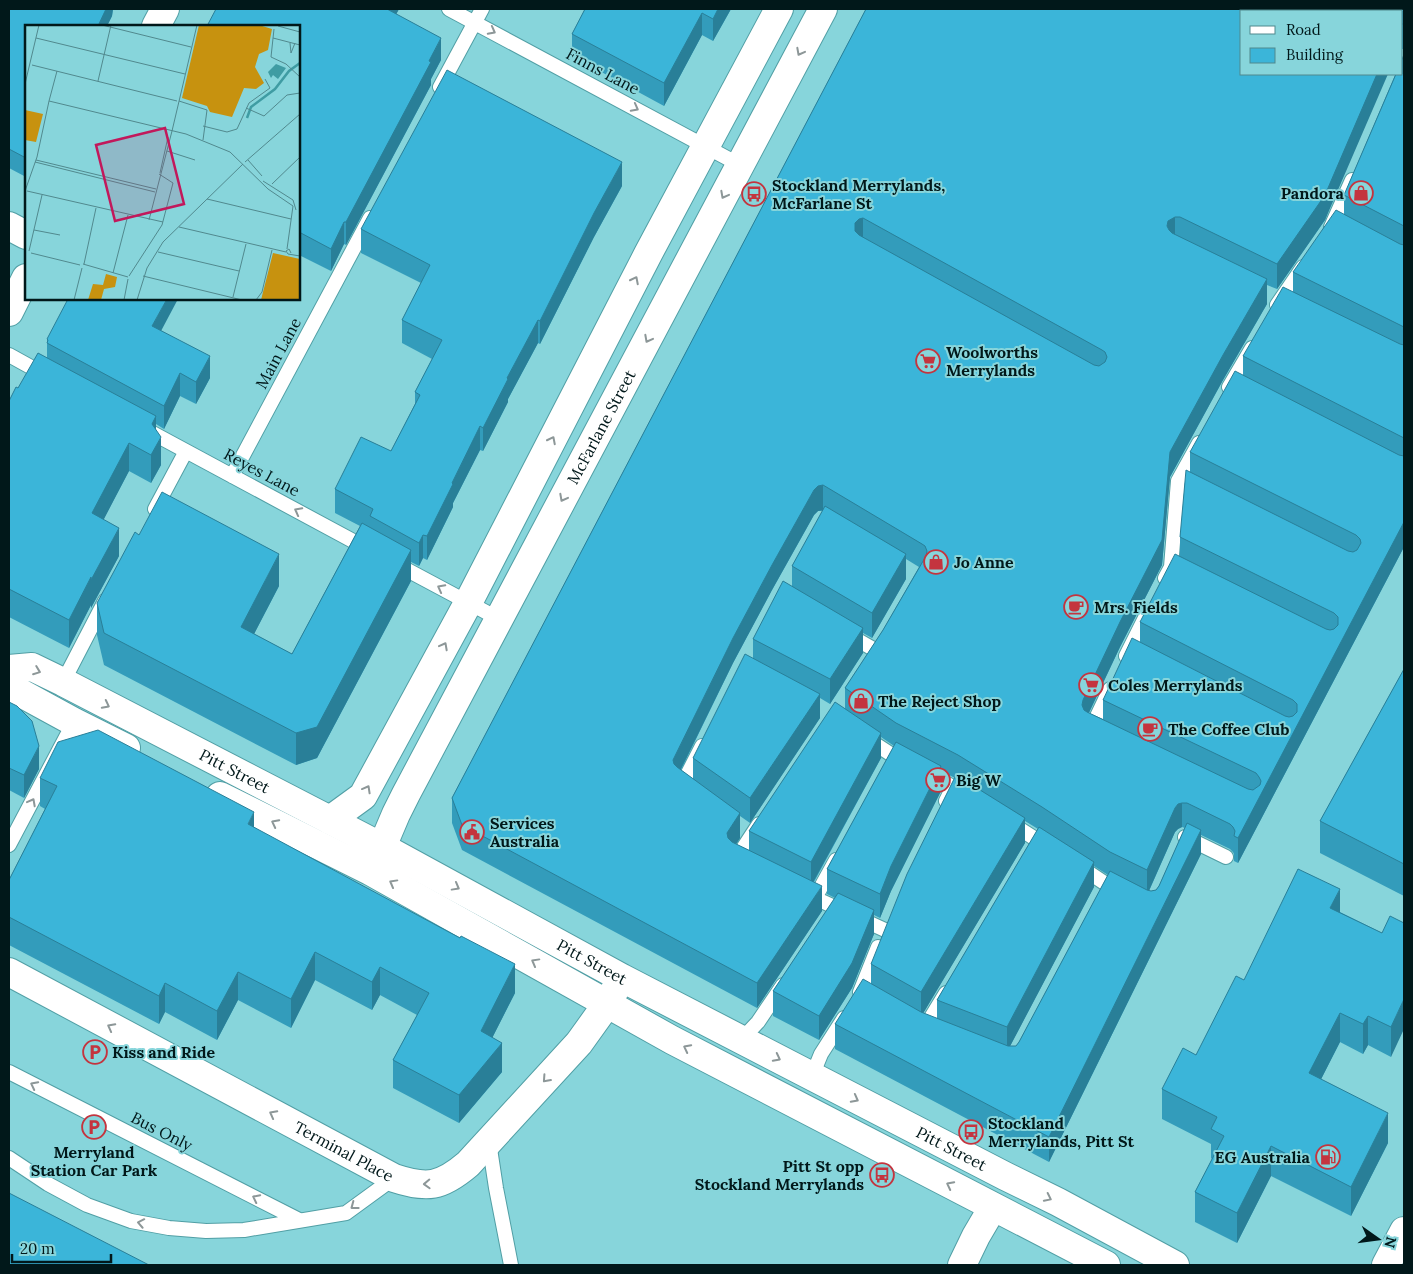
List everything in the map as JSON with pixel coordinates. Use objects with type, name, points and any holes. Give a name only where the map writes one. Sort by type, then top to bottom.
[{"type":"street","points":[[157,25],[165,9]]},
{"type":"street","points":[[330,820],[363,796],[468,603],[706,145],[779,9]]},
{"type":"street","name":"McFarlane Street","points":[[382,847],[406,794],[823,9]]},
{"type":"street","points":[[9,226],[25,234]]},
{"type":"street","points":[[9,312],[25,280]]},
{"type":"street","name":"Pitt Street","points":[[9,669],[32,668],[63,682],[382,847],[622,978],[1058,1202],[1175,1265]]},
{"type":"street","points":[[9,680],[19,692],[144,757]]},
{"type":"street","name":"Pitt Street","points":[[196,784],[370,870],[672,1040],[1106,1265]]},
{"type":"street","name":"Terminal Place","points":[[9,972],[394,1178],[409,1183],[428,1185],[442,1182],[455,1175],[489,1142],[579,1043],[607,1004],[622,978]]},
{"type":"street","points":[[962,1265],[993,1207]]},
{"type":"street","points":[[1386,1265],[1404,1231]]},
{"type":"lane","name":"Finns Lane","points":[[449,9],[706,145],[740,165]]},
{"type":"lane","points":[[433,100],[482,9]]},
{"type":"lane","points":[[1322,240],[1337,227],[1355,171]]},
{"type":"lane","name":"Main Lane","points":[[232,476],[377,205]]},
{"type":"lane","points":[[1270,317],[1312,255]]},
{"type":"lane","points":[[1222,400],[1235,386],[1260,334]]},
{"type":"lane","points":[[9,355],[58,382]]},
{"type":"lane","name":"Reyes Lane","points":[[135,423],[499,619]]},
{"type":"lane","points":[[1109,737],[1091,728],[1118,673],[1132,654],[1156,597],[1175,569],[1182,484],[1204,433]]},
{"type":"lane","points":[[149,520],[186,451]]},
{"type":"lane","points":[[63,682],[112,589]]},
{"type":"lane","points":[[835,627],[875,650]]},
{"type":"lane","points":[[9,845],[74,722]]},
{"type":"lane","points":[[855,730],[889,759],[957,790],[940,813]]},
{"type":"lane","points":[[697,796],[682,785],[707,734]]},
{"type":"lane","points":[[754,868],[736,859],[748,832],[768,811]]},
{"type":"lane","points":[[995,813],[1034,843],[1064,857],[1104,888],[1121,892]]},
{"type":"lane","points":[[1179,845],[1183,836],[1226,857]]},
{"type":"lane","points":[[815,898],[842,848]]},
{"type":"lane","points":[[797,890],[815,898],[832,911],[886,926],[855,1000],[821,1054],[812,1076]]},
{"type":"lane","points":[[742,1040],[758,1022],[791,973]]},
{"type":"lane","points":[[924,1029],[953,980]]},
{"type":"lane","points":[[855,1000],[876,1001]]},
{"type":"lane","name":"Bus Only","points":[[9,1072],[299,1220]]},
{"type":"lane","points":[[489,1142],[511,1265]]},
{"type":"lane","points":[[9,1158],[48,1184],[87,1204],[131,1221],[169,1228],[206,1231],[244,1230],[346,1212],[394,1178]]},
{"type":"building","points":[[9,9],[106,9],[98,25],[25,25],[25,157],[9,149]]},
{"type":"building","points":[[216,9],[387,9],[441,38],[429,61],[431,62],[331,249],[300,233],[300,25],[208,25]]},
{"type":"building","points":[[585,9],[718,9],[713,19],[702,13],[664,83],[572,34]]},
{"type":"building","points":[[866,9],[1404,9],[1404,24],[1403,10],[1240,10],[1240,75],[1377,75],[1325,195],[1277,264],[1180,217],[1175,217],[1168,221],[1167,226],[1172,233],[1267,279],[1170,452],[1162,540],[1083,700],[1084,710],[1253,790],[1260,785],[1261,781],[1256,773],[1103,700],[1132,638],[1285,716],[1293,716],[1297,712],[1297,704],[1293,700],[1140,622],[1175,554],[1326,629],[1334,629],[1338,625],[1338,617],[1334,613],[1180,537],[1186,470],[1348,551],[1353,552],[1357,550],[1361,543],[1356,535],[1190,452],[1235,371],[1404,456],[1404,522],[1238,838],[1234,836],[1235,831],[1230,824],[1187,803],[1178,804],[1147,870],[1110,852],[958,755],[896,723],[845,688],[883,630],[926,556],[927,551],[922,544],[823,485],[818,486],[814,490],[772,565],[733,638],[673,760],[677,767],[740,813],[727,833],[728,838],[732,842],[822,886],[757,983],[462,825],[452,798]],"holes":[[[863,218],[1105,352],[1107,357],[1105,362],[1099,366],[1094,365],[859,235],[855,231],[855,223]]]},
{"type":"building","points":[[1404,54],[1404,226],[1344,195],[1396,75],[1403,75]]},
{"type":"building","points":[[447,70],[622,162],[594,213],[540,321],[538,320],[507,378],[483,428],[480,426],[427,536],[423,535],[419,543],[370,516],[373,509],[335,489],[361,437],[391,451],[420,395],[415,392],[442,340],[402,320],[430,265],[361,229]]},
{"type":"building","points":[[1336,210],[1404,245],[1404,327],[1293,272]]},
{"type":"building","points":[[1283,287],[1404,345],[1404,438],[1243,356]]},
{"type":"building","points":[[67,300],[166,300],[152,326],[210,356],[196,382],[180,373],[164,406],[47,343],[47,339]]},
{"type":"building","points":[[38,353],[156,416],[152,424],[161,437],[151,455],[129,443],[92,513],[119,528],[69,620],[9,589],[9,401]]},
{"type":"building","points":[[162,492],[279,554],[241,627],[292,654],[362,523],[411,550],[317,727],[296,733],[104,633],[97,603],[135,532],[139,535]]},
{"type":"building","points":[[825,506],[906,554],[872,613],[792,566]]},
{"type":"building","points":[[783,581],[863,628],[830,679],[753,639]]},
{"type":"building","points":[[745,654],[820,694],[750,798],[693,758]]},
{"type":"building","points":[[1404,669],[1404,864],[1320,821]]},
{"type":"building","points":[[9,702],[17,706],[32,721],[39,746],[24,775],[9,768]]},
{"type":"building","points":[[835,702],[881,733],[811,862],[749,831]]},
{"type":"building","points":[[98,730],[254,812],[248,824],[460,938],[461,936],[515,964],[481,1031],[502,1043],[459,1095],[393,1060],[429,993],[380,967],[372,982],[315,952],[291,999],[238,972],[217,1011],[165,983],[159,996],[9,917],[9,880],[57,786],[40,778],[58,742]]},
{"type":"building","points":[[896,742],[941,766],[891,866],[880,894],[827,869]]},
{"type":"building","points":[[956,775],[1025,818],[921,992],[871,964],[907,874]]},
{"type":"building","points":[[1187,823],[1201,830],[1049,1137],[835,1024],[863,979],[921,1012],[1008,1046],[1016,1046],[1110,871],[1147,890],[1156,890]]},
{"type":"building","points":[[1039,827],[1094,862],[1007,1027],[937,1000]]},
{"type":"building","points":[[1298,869],[1340,889],[1330,908],[1382,933],[1390,916],[1404,923],[1404,999],[1391,1027],[1368,1016],[1363,1024],[1340,1013],[1309,1073],[1388,1113],[1351,1187],[1271,1146],[1237,1213],[1195,1192],[1224,1136],[1211,1129],[1217,1117],[1162,1089],[1183,1048],[1196,1055],[1236,976],[1244,980]]},
{"type":"building","points":[[838,893],[874,910],[852,963],[819,1016],[773,991]]},
{"type":"building","points":[[9,1193],[149,1265],[9,1265]]},
{"type":"place","name":"Pandora","points":[[1361,193]]},
{"type":"place","name":"Stockland Merrylands, McFarlane St","points":[[754,194]]},
{"type":"place","name":"Woolworths Merrylands","points":[[928,361]]},
{"type":"place","name":"Jo Anne","points":[[936,562]]},
{"type":"place","name":"Mrs. Fields","points":[[1076,607]]},
{"type":"place","name":"Coles Merrylands","points":[[1091,685]]},
{"type":"place","name":"The Reject Shop","points":[[861,701]]},
{"type":"place","name":"The Coffee Club","points":[[1150,729]]},
{"type":"place","name":"Big W","points":[[938,780]]},
{"type":"place","name":"Services Australia","points":[[472,832]]},
{"type":"place","name":"Kiss and Ride","points":[[95,1052]]},
{"type":"place","name":"Merryland Station Car Park","points":[[94,1127]]},
{"type":"place","name":"Stockland Merrylands, Pitt St","points":[[971,1132]]},
{"type":"place","name":"EG Australia","points":[[1328,1157]]},
{"type":"place","name":"Pitt St opp Stockland Merrylands","points":[[882,1175]]}]
